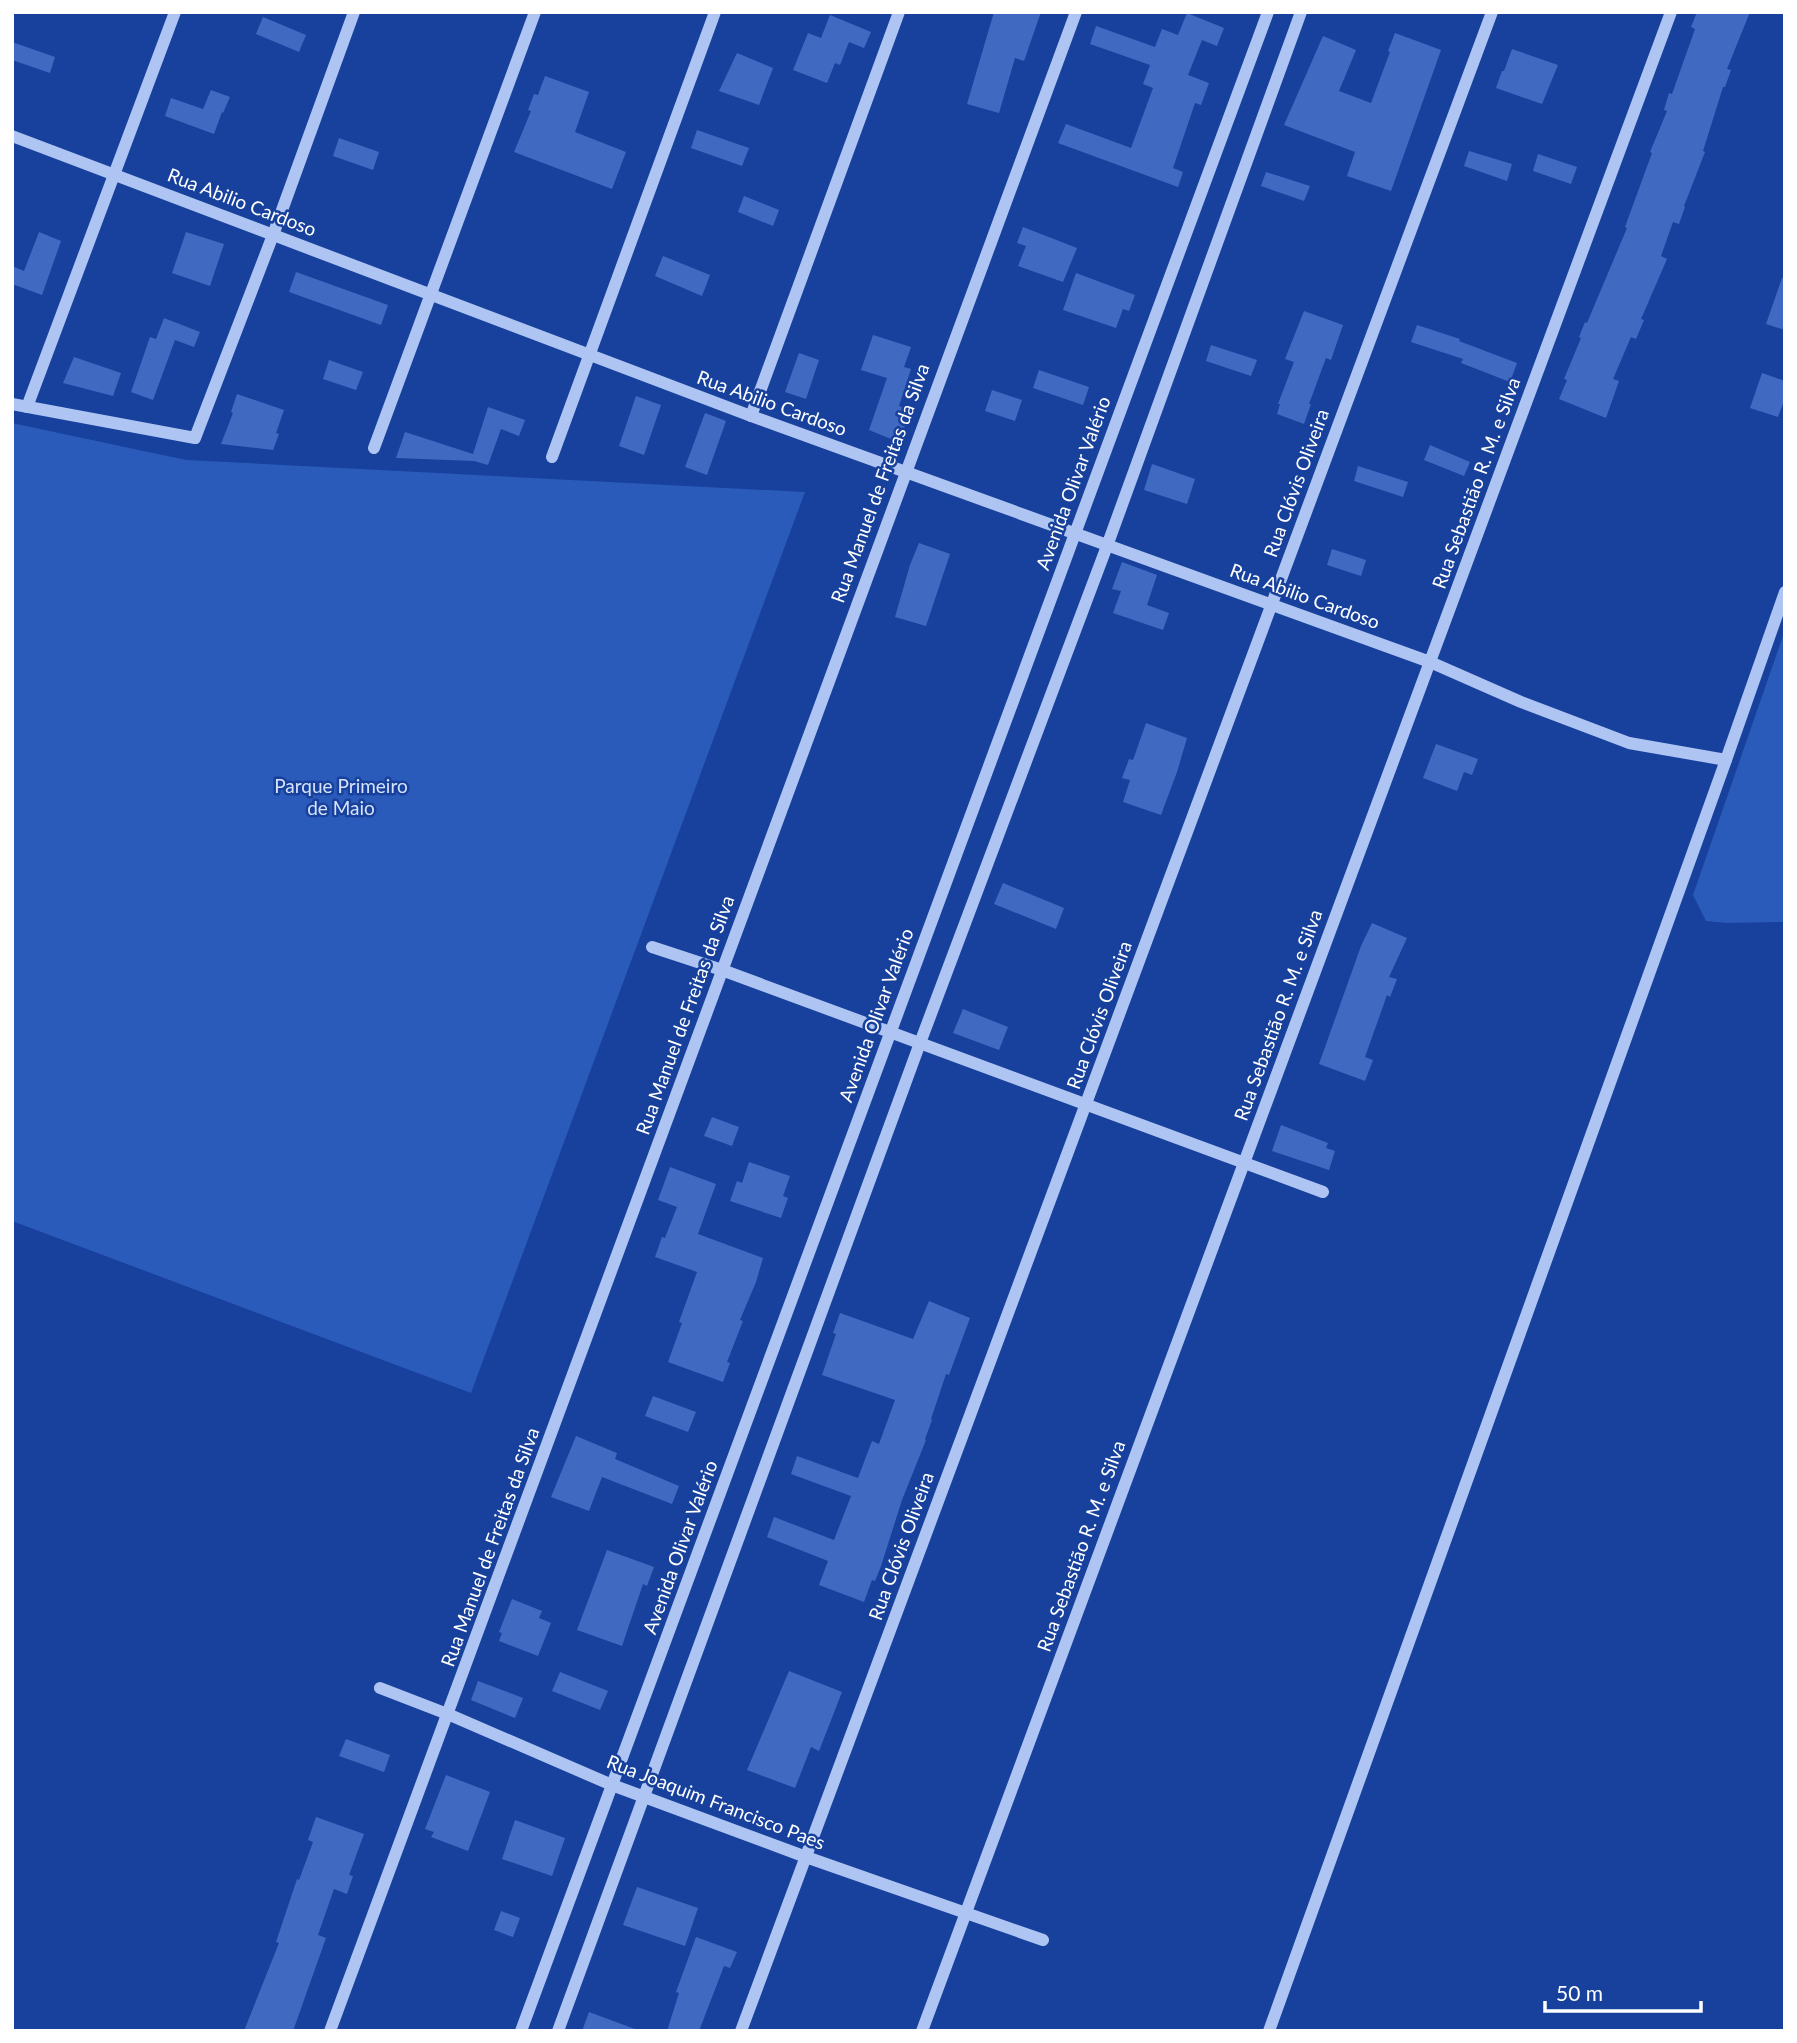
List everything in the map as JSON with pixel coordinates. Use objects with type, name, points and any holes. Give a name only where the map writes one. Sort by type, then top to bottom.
[{"type":"street","points":[[27,407],[175,12]]},
{"type":"street","points":[[12,404],[195,438],[354,12]]},
{"type":"street","points":[[374,448],[535,12]]},
{"type":"street","points":[[552,457],[715,12]]},
{"type":"street","points":[[751,416],[899,12]]},
{"type":"street","name":"Rua Manuel de Freitas da Silva","points":[[330,2031],[450,1714],[904,472],[1076,12]]},
{"type":"street","name":"Avenida Olivar Valério","points":[[521,2031],[1268,12]]},
{"type":"street","points":[[558,2031],[920,1043],[1107,546],[1301,12]]},
{"type":"street","name":"Rua Clóvis Oliveira","points":[[741,2031],[1492,12]]},
{"type":"street","name":"Rua Sebastião R. M. e Silva","points":[[922,2031],[1671,12]]},
{"type":"street","name":"Rua Abilio Cardoso","points":[[12,136],[751,416],[1430,662],[1521,702],[1629,743],[1726,760]]},
{"type":"street","points":[[1269,2031],[1785,592]]},
{"type":"street","points":[[652,947],[722,970],[1322,1192]]},
{"type":"street","name":"Rua Joaquim Francisco Paes","points":[[380,1688],[450,1714],[612,1785],[806,1857],[1043,1940]]},
{"type":"green space","name":"Parque Primeiro de Maio","points":[[12,423],[186,460],[805,492],[471,1393],[12,1221]]},
{"type":"green space","points":[[1785,630],[1785,922],[1706,921],[1693,895]]},
{"type":"building","points":[[994,12],[1041,12],[1024,61],[1015,58],[999,113],[967,104]]},
{"type":"building","points":[[1697,12],[1750,12],[1727,69],[1731,70],[1723,87],[1703,151],[1705,152],[1679,224],[1673,222],[1661,256],[1667,259],[1641,319],[1644,320],[1636,339],[1631,337],[1613,379],[1619,381],[1606,418],[1559,399],[1581,338],[1579,337],[1627,228],[1625,227],[1652,153],[1650,152],[1667,111],[1664,110],[1669,93],[1672,94],[1695,29],[1691,27]]},
{"type":"building","points":[[1187,13],[1224,28],[1217,46],[1202,40],[1188,75],[1209,83],[1201,105],[1195,103],[1173,168],[1183,172],[1178,187],[1058,143],[1066,124],[1131,148],[1153,88],[1143,84],[1150,65],[1090,44],[1096,26],[1155,47],[1162,29],[1178,35]]},
{"type":"building","points":[[830,15],[871,32],[864,48],[849,42],[840,65],[835,63],[827,83],[793,70],[808,33],[821,38]]},
{"type":"building","points":[[263,17],[306,35],[299,52],[256,34]]},
{"type":"building","points":[[1395,33],[1441,50],[1391,191],[1347,176],[1355,152],[1284,125],[1323,36],[1356,50],[1339,91],[1371,103]]},
{"type":"building","points":[[12,42],[55,57],[50,73],[12,60]]},
{"type":"building","points":[[1512,49],[1558,65],[1542,104],[1496,88]]},
{"type":"building","points":[[737,53],[773,68],[759,105],[719,91]]},
{"type":"building","points":[[545,76],[589,92],[575,132],[626,152],[612,189],[514,152],[531,111],[528,110],[534,94],[538,95]]},
{"type":"building","points":[[211,90],[230,97],[214,134],[165,116],[171,98],[203,109]]},
{"type":"building","points":[[697,130],[749,148],[742,166],[691,148]]},
{"type":"building","points":[[339,138],[379,152],[373,170],[333,156]]},
{"type":"building","points":[[1469,151],[1512,164],[1507,181],[1464,166]]},
{"type":"building","points":[[1538,154],[1577,167],[1571,184],[1533,171]]},
{"type":"building","points":[[1266,172],[1310,186],[1304,201],[1261,186]]},
{"type":"building","points":[[744,196],[779,210],[773,226],[738,212]]},
{"type":"building","points":[[1023,227],[1077,248],[1063,282],[1018,266],[1026,246],[1017,243]]},
{"type":"building","points":[[39,232],[61,241],[42,295],[12,284],[12,266],[24,271]]},
{"type":"building","points":[[186,232],[224,244],[210,286],[172,273]]},
{"type":"building","points":[[663,256],[710,275],[702,296],[655,276]]},
{"type":"building","points":[[296,272],[388,305],[381,325],[289,292]]},
{"type":"building","points":[[1076,273],[1135,295],[1129,311],[1123,309],[1116,328],[1063,310]]},
{"type":"building","points":[[1782,278],[1785,279],[1785,330],[1766,324]]},
{"type":"building","points":[[1304,311],[1343,325],[1331,360],[1326,358],[1304,424],[1277,414],[1278,404],[1294,362],[1285,359]]},
{"type":"building","points":[[164,318],[200,332],[194,347],[175,340],[153,400],[131,392],[150,337],[156,339]]},
{"type":"building","points":[[1417,325],[1460,339],[1459,341],[1517,363],[1510,382],[1461,363],[1463,359],[1411,342]]},
{"type":"building","points":[[873,335],[911,347],[904,367],[911,369],[899,406],[910,410],[902,435],[891,439],[869,430],[887,378],[861,370]]},
{"type":"building","points":[[1211,345],[1257,360],[1251,376],[1206,361]]},
{"type":"building","points":[[799,353],[819,360],[806,399],[785,392]]},
{"type":"building","points":[[74,357],[121,373],[113,396],[63,383]]},
{"type":"building","points":[[329,360],[363,372],[356,390],[323,379]]},
{"type":"building","points":[[1039,370],[1089,387],[1083,405],[1033,388]]},
{"type":"building","points":[[1762,373],[1785,381],[1785,398],[1778,417],[1750,408]]},
{"type":"building","points":[[992,390],[1022,400],[1015,421],[985,411]]},
{"type":"building","points":[[237,394],[284,410],[273,450],[221,444]]},
{"type":"building","points":[[636,396],[661,405],[644,455],[619,446]]},
{"type":"building","points":[[488,407],[525,420],[519,436],[501,429],[488,465],[474,461],[396,458],[405,432],[473,454]]},
{"type":"building","points":[[705,413],[726,421],[707,475],[685,467]]},
{"type":"building","points":[[1430,445],[1470,462],[1464,476],[1424,460]]},
{"type":"building","points":[[1152,464],[1195,479],[1187,504],[1144,490]]},
{"type":"building","points":[[1358,466],[1408,482],[1403,497],[1354,481]]},
{"type":"building","points":[[919,543],[950,554],[926,626],[895,617]]},
{"type":"building","points":[[1332,549],[1366,560],[1361,576],[1327,565]]},
{"type":"building","points":[[1122,562],[1157,575],[1147,605],[1169,613],[1163,630],[1113,613],[1121,591],[1112,589]]},
{"type":"building","points":[[1146,723],[1187,738],[1161,815],[1123,802],[1130,780],[1122,778],[1129,759],[1133,760]]},
{"type":"building","points":[[1436,744],[1478,759],[1472,775],[1464,772],[1457,791],[1423,778]]},
{"type":"building","points":[[1003,883],[1064,908],[1056,929],[994,904]]},
{"type":"building","points":[[1372,923],[1407,938],[1389,977],[1397,979],[1390,997],[1387,995],[1365,1057],[1373,1060],[1365,1081],[1319,1064],[1361,946]]},
{"type":"building","points":[[963,1009],[1008,1027],[999,1050],[953,1033]]},
{"type":"building","points":[[712,1117],[739,1127],[732,1146],[704,1136]]},
{"type":"building","points":[[1281,1125],[1328,1143],[1326,1148],[1335,1151],[1329,1170],[1272,1151]]},
{"type":"building","points":[[749,1162],[790,1176],[783,1196],[788,1198],[781,1218],[730,1201],[737,1181],[742,1183]]},
{"type":"building","points":[[670,1167],[716,1184],[698,1234],[763,1258],[740,1320],[743,1321],[727,1362],[730,1363],[723,1382],[668,1362],[697,1272],[655,1257],[677,1207],[658,1200]]},
{"type":"building","points":[[929,1301],[970,1318],[949,1375],[946,1374],[926,1440],[902,1500],[881,1566],[875,1581],[872,1580],[864,1602],[819,1585],[828,1561],[767,1537],[774,1517],[834,1540],[851,1496],[791,1474],[797,1456],[858,1478],[872,1441],[879,1444],[895,1400],[822,1375],[840,1313],[913,1339]]},
{"type":"building","points":[[653,1396],[696,1412],[688,1432],[645,1416]]},
{"type":"building","points":[[576,1436],[617,1453],[615,1459],[679,1486],[672,1504],[602,1477],[589,1511],[551,1497]]},
{"type":"building","points":[[607,1550],[654,1567],[647,1586],[643,1584],[622,1646],[577,1630]]},
{"type":"building","points":[[512,1599],[542,1611],[539,1618],[551,1623],[538,1656],[499,1641],[502,1633],[499,1632]]},
{"type":"building","points":[[789,1671],[842,1692],[819,1751],[811,1747],[795,1788],[747,1770]]},
{"type":"building","points":[[560,1672],[608,1691],[600,1710],[552,1691]]},
{"type":"building","points":[[478,1681],[523,1698],[515,1718],[471,1700]]},
{"type":"building","points":[[346,1739],[390,1755],[384,1772],[339,1756]]},
{"type":"building","points":[[446,1775],[490,1792],[468,1851],[431,1837],[434,1832],[425,1829]]},
{"type":"building","points":[[316,1817],[364,1834],[349,1875],[353,1876],[347,1894],[334,1889],[318,1935],[326,1938],[293,2031],[244,2031],[279,1943],[276,1942],[297,1879],[299,1880],[313,1842],[308,1840]]},
{"type":"building","points":[[515,1820],[565,1838],[552,1876],[502,1859]]},
{"type":"building","points":[[637,1887],[698,1908],[685,1946],[623,1925]]},
{"type":"building","points":[[501,1911],[520,1918],[513,1937],[494,1930]]},
{"type":"building","points":[[696,1937],[737,1952],[730,1968],[724,1966],[699,2031],[667,2031],[679,1993],[676,1992]]},
{"type":"building","points":[[589,2012],[635,2029],[582,2031]]}]
